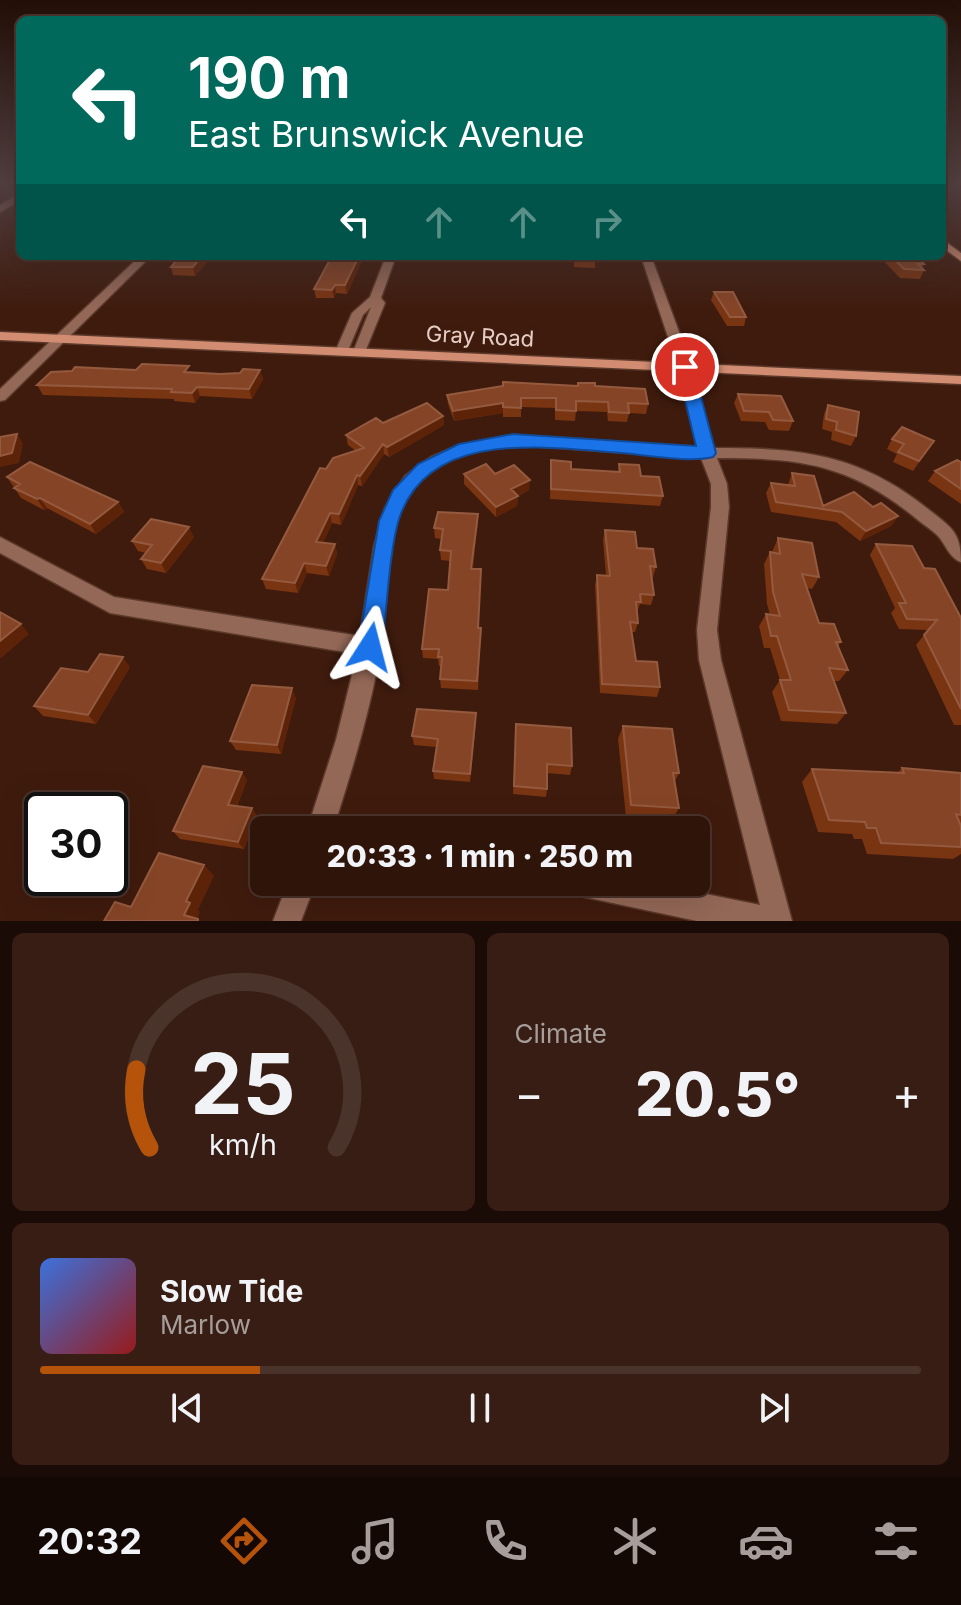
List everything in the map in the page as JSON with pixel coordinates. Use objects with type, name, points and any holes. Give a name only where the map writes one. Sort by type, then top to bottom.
[{"type":"street","points":[[0,397],[142,260]]},
{"type":"street","points":[[341,352],[358,313],[375,298],[389,260]]},
{"type":"street","points":[[647,260],[685,367],[707,453],[719,484],[720,507],[707,630],[710,660],[778,921]]},
{"type":"street","points":[[359,352],[379,303],[375,298]]},
{"type":"street","name":"Gray Road","points":[[0,336],[960,378]]},
{"type":"street","points":[[327,816],[370,647],[389,521],[409,484],[444,457],[481,444],[513,440],[707,453],[793,455],[847,468],[874,480],[915,506],[944,531],[961,555]]},
{"type":"street","points":[[5,554],[110,605],[370,647]]},
{"type":"street","points":[[287,921],[297,896]]},
{"type":"street","points":[[646,896],[765,921]]},
{"type":"building","points":[[177,260],[199,260],[193,267],[171,267]]},
{"type":"building","points":[[330,260],[357,260],[345,285],[335,285],[332,290],[314,289]]},
{"type":"building","points":[[895,260],[920,260],[924,264],[918,264],[924,270],[904,269]]},
{"type":"building","points":[[714,292],[733,292],[746,317],[730,317]]},
{"type":"building","points":[[142,364],[189,366],[184,372],[220,374],[240,373],[243,369],[260,370],[249,389],[197,387],[192,393],[171,392],[172,389],[37,385],[51,372],[72,371],[75,367],[136,370]]},
{"type":"building","points":[[503,382],[578,386],[578,383],[595,383],[595,386],[645,389],[648,404],[628,403],[629,413],[609,412],[608,402],[576,401],[576,411],[556,410],[556,398],[521,398],[521,408],[503,407],[503,403],[453,411],[447,395],[503,386]]},
{"type":"building","points":[[738,394],[781,396],[793,421],[773,420],[769,412],[744,411]]},
{"type":"building","points":[[427,403],[443,416],[387,447],[383,444],[360,476],[357,475],[339,514],[330,513],[316,542],[335,544],[326,566],[304,563],[295,583],[262,579],[320,468],[326,469],[333,458],[364,448],[346,435],[376,418],[383,423]]},
{"type":"building","points":[[828,405],[859,412],[856,436],[836,430],[837,422],[826,419]]},
{"type":"building","points":[[902,427],[934,441],[919,461],[898,452],[904,444],[892,439]]},
{"type":"building","points":[[17,434],[12,453],[0,456],[0,437]]},
{"type":"building","points":[[551,460],[571,462],[571,469],[620,472],[619,464],[639,465],[641,476],[659,477],[663,496],[551,489]]},
{"type":"building","points":[[957,460],[961,462],[961,489],[935,471]]},
{"type":"building","points":[[30,462],[118,502],[90,524],[14,488],[20,484],[7,477]]},
{"type":"building","points":[[486,464],[495,474],[514,465],[530,480],[511,489],[518,496],[496,507],[464,474]]},
{"type":"building","points":[[792,473],[814,476],[823,506],[854,492],[873,507],[881,503],[898,516],[866,531],[842,512],[776,502],[771,483],[795,486]]},
{"type":"building","points":[[438,512],[478,514],[471,569],[481,569],[477,681],[440,679],[442,657],[438,657],[439,649],[422,649],[429,589],[448,590],[451,551],[440,550],[443,529],[434,528]]},
{"type":"building","points":[[151,519],[189,527],[161,563],[141,559],[152,545],[132,541]]},
{"type":"building","points":[[605,530],[635,532],[637,548],[653,549],[656,567],[650,566],[654,595],[640,594],[641,602],[636,602],[638,623],[630,622],[636,661],[657,662],[660,687],[602,684],[597,575],[610,576]]},
{"type":"building","points":[[778,538],[812,543],[819,577],[802,574],[819,623],[834,624],[841,642],[836,642],[848,670],[829,668],[846,713],[789,710],[780,680],[791,680],[777,636],[771,636],[766,614],[780,616],[773,592],[770,552],[780,554]]},
{"type":"building","points":[[876,544],[912,546],[924,568],[935,569],[961,618],[961,709],[924,635],[937,620],[907,619],[899,603],[906,603]]},
{"type":"building","points":[[0,612],[21,624],[0,641]]},
{"type":"building","points":[[100,654],[123,657],[88,715],[34,706],[61,668],[88,672]]},
{"type":"building","points":[[252,685],[292,688],[277,745],[230,741]]},
{"type":"building","points":[[417,709],[476,713],[470,774],[433,771],[438,739],[412,736]]},
{"type":"building","points":[[516,724],[571,728],[572,766],[547,764],[547,789],[514,786]]},
{"type":"building","points":[[623,726],[672,729],[679,773],[673,773],[679,808],[631,805]]},
{"type":"building","points":[[203,766],[242,772],[228,805],[252,808],[238,842],[173,831]]},
{"type":"building","points":[[902,768],[961,773],[961,815],[956,814],[961,826],[961,847],[881,843],[876,828],[867,828],[865,822],[829,820],[812,769],[904,773]]},
{"type":"building","points":[[159,853],[204,865],[186,901],[190,903],[184,915],[198,921],[104,921],[115,902],[131,907]]},
{"type":"route","points":[[370,647],[389,521],[400,495],[425,469],[466,448],[513,440],[707,453],[685,367]]}]
